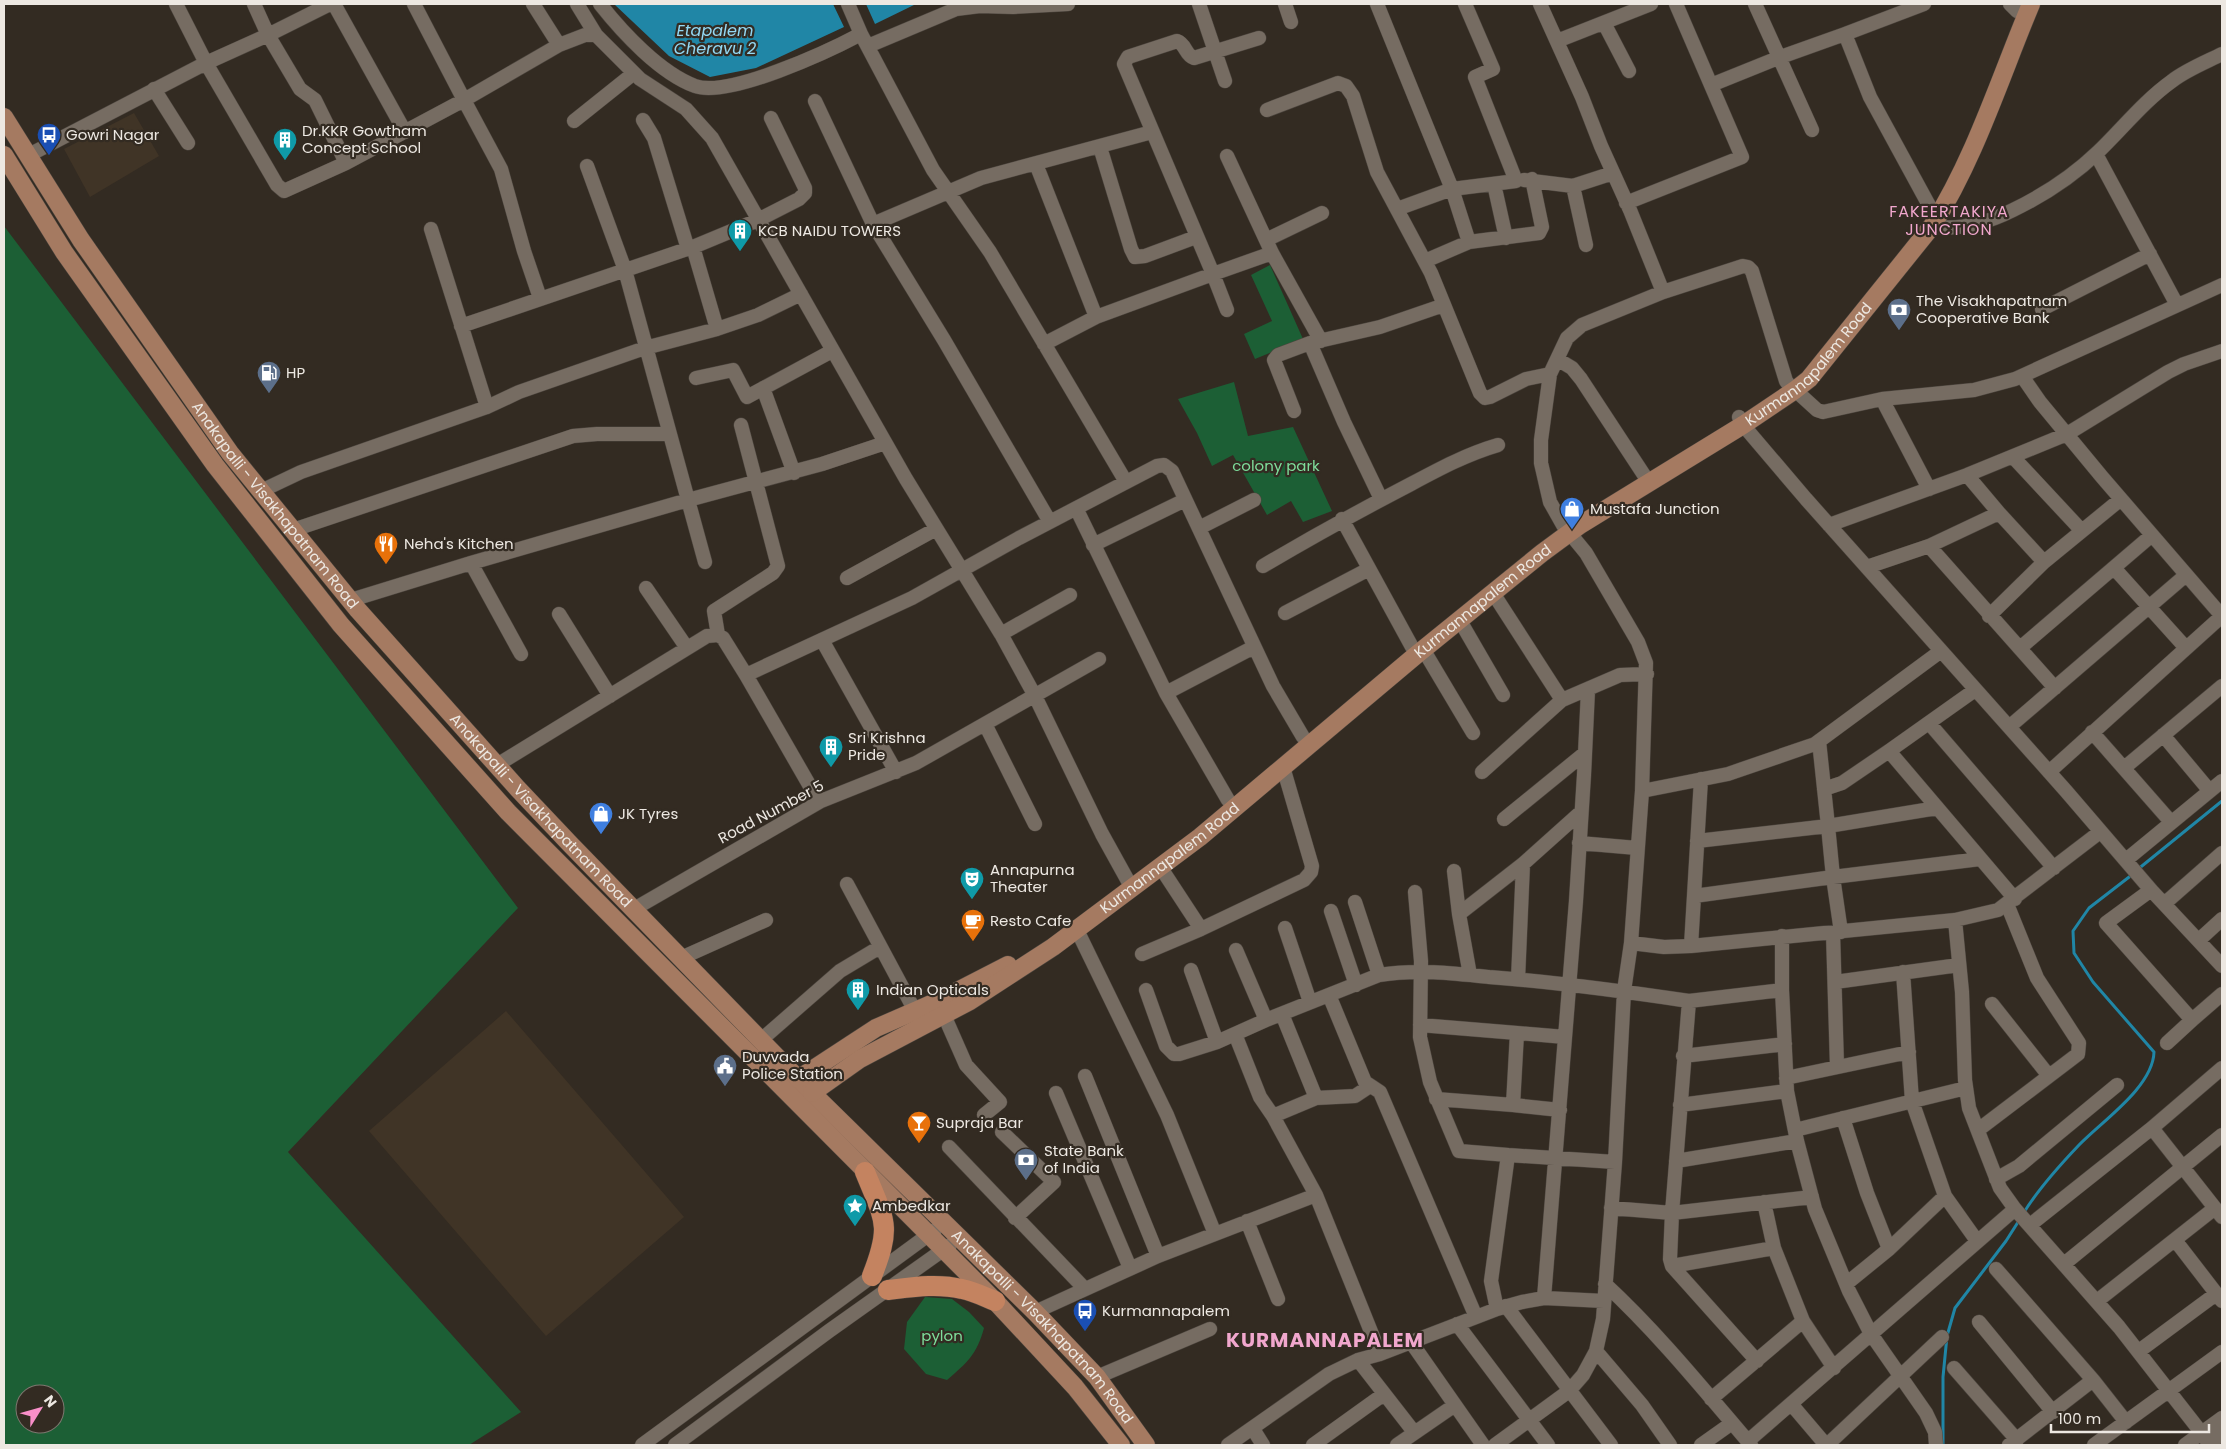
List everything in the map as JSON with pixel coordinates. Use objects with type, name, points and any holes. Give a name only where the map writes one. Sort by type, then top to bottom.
[{"type":"highway","points":[[866,1172],[883,1217],[885,1228],[882,1250],[872,1276]]},
{"type":"highway","points":[[888,1290],[931,1285],[948,1286],[964,1289],[995,1301]]},
{"type":"main road","name":"Kurmannapalem Road","points":[[812,1093],[874,1050],[941,1008],[1000,983],[1077,930],[1161,868],[1235,809],[1418,648],[1460,619],[1566,529],[1808,378],[1932,218],[1962,171],[2019,6]]},
{"type":"main road","name":"Anakapalli - Visakhapatnam Road","points":[[4,117],[81,240],[194,402],[230,452],[350,600],[571,845],[798,1079],[1035,1312],[1097,1377],[1146,1445]]},
{"type":"main road","name":"Anakapalli - Visakhapatnam Road","points":[[4,155],[64,252],[215,465],[341,625],[508,812],[995,1301],[1075,1387],[1122,1445]]},
{"type":"main road","points":[[798,1079],[861,1036],[915,1011],[941,1008],[1036,948],[1128,881],[1302,737],[1418,648],[1526,552],[1566,529],[1644,475],[1741,421]]},
{"type":"main road","points":[[555,860],[571,845]]},
{"type":"street","points":[[176,4],[206,63],[280,190],[289,190],[346,163],[464,100],[560,45],[585,34],[596,35]]},
{"type":"street","points":[[254,4],[268,35],[300,88],[316,100],[346,163]]},
{"type":"street","points":[[27,156],[154,89],[330,4]]},
{"type":"street","points":[[334,4],[405,132]]},
{"type":"street","points":[[414,4],[501,168],[524,251],[540,298]]},
{"type":"street","points":[[533,4],[560,45]]},
{"type":"street","points":[[577,4],[596,35],[640,79],[686,108],[712,138],[936,529],[1001,634],[1035,696],[1102,834],[1128,881]]},
{"type":"street","points":[[600,4],[640,49],[680,79],[697,87],[726,86],[747,81],[831,50],[956,9],[980,6],[1013,7],[1068,4]]},
{"type":"street","points":[[848,4],[864,40],[933,170],[947,193],[990,252],[1126,482]]},
{"type":"street","points":[[1199,4],[1225,81]]},
{"type":"street","points":[[1284,4],[1291,22]]},
{"type":"street","points":[[1377,4],[1452,189],[1469,242]]},
{"type":"street","points":[[1465,4],[1493,69],[1475,77],[1516,181]]},
{"type":"street","points":[[1540,4],[1663,292]]},
{"type":"street","points":[[1557,41],[1651,4]]},
{"type":"street","points":[[1626,203],[1742,157],[1676,4]]},
{"type":"street","points":[[1755,4],[1812,130]]},
{"type":"street","points":[[1711,84],[1924,4]]},
{"type":"street","points":[[1604,22],[1629,71]]},
{"type":"street","points":[[1845,34],[1870,97],[1932,218],[1960,228],[1991,220],[2059,184],[2096,154],[2174,79],[2222,54]]},
{"type":"street","points":[[1227,310],[1124,68],[1125,60],[1128,57],[1177,41],[1183,44],[1189,55],[1194,58],[1260,38]]},
{"type":"street","points":[[574,121],[634,73]]},
{"type":"street","points":[[1267,110],[1338,83],[1346,86],[1353,96],[1372,160],[1425,261],[1482,396],[1490,397],[1531,377],[1550,374]]},
{"type":"street","points":[[154,89],[188,144]]},
{"type":"street","points":[[815,101],[873,224],[944,340],[1050,522]]},
{"type":"street","points":[[461,326],[691,248],[758,220],[799,199],[805,193],[771,118]]},
{"type":"street","points":[[643,120],[653,133],[717,329]]},
{"type":"street","points":[[873,224],[981,178],[1152,132]]},
{"type":"street","points":[[1100,147],[1130,249],[1135,257],[1145,256],[1196,237]]},
{"type":"street","points":[[2096,154],[2177,305]]},
{"type":"street","points":[[1227,156],[1316,342],[1344,422],[1381,499]]},
{"type":"street","points":[[1036,164],[1096,317]]},
{"type":"street","points":[[587,166],[625,270],[705,562]]},
{"type":"street","points":[[1397,209],[1452,189],[1532,180],[1573,186],[1613,173]]},
{"type":"street","points":[[1425,261],[1469,242],[1534,234],[1541,231],[1532,180]]},
{"type":"street","points":[[1494,184],[1506,238]]},
{"type":"street","points":[[1573,186],[1586,245]]},
{"type":"street","points":[[1044,344],[1096,317],[1213,274],[1269,247],[1322,213]]},
{"type":"street","points":[[431,229],[487,407]]},
{"type":"street","points":[[2042,309],[2150,254]]},
{"type":"street","points":[[1495,1445],[1569,1390],[1584,1375],[1596,1351],[1604,1301],[1615,1162],[1624,991],[1630,943],[1642,791],[1646,663],[1638,642],[1586,554],[1566,529],[1550,502],[1541,463],[1541,440],[1550,374],[1567,338],[1582,325],[1663,292],[1743,266],[1748,267],[1752,271],[1786,381],[1817,410],[1823,412],[1882,398],[1974,390],[2022,376],[2222,285]]},
{"type":"street","points":[[261,491],[301,472],[487,407],[519,392],[645,348],[717,329],[758,314],[801,294]]},
{"type":"street","points":[[1294,411],[1274,360],[1278,355],[1316,342],[1380,327],[1444,305]]},
{"type":"street","points":[[696,378],[733,370],[747,397],[832,350]]},
{"type":"street","points":[[1829,525],[1967,475],[2067,434],[2168,372],[2184,364],[2222,352]]},
{"type":"street","points":[[1557,359],[1572,368],[1581,379],[1644,475]]},
{"type":"street","points":[[2022,376],[2040,402],[2222,616],[2049,772]]},
{"type":"street","points":[[763,388],[794,473]]},
{"type":"street","points":[[1882,398],[1929,489]]},
{"type":"street","points":[[1741,421],[1829,525],[2049,772],[2151,890],[2222,966]]},
{"type":"street","points":[[718,635],[714,611],[773,572],[778,566],[758,482],[741,425]]},
{"type":"street","points":[[293,530],[573,436],[669,434]]},
{"type":"street","points":[[350,600],[471,562],[688,500],[794,473],[886,443]]},
{"type":"street","points":[[1264,566],[1342,519],[1459,459],[1498,445]]},
{"type":"street","points":[[2013,457],[2082,531]]},
{"type":"street","points":[[746,675],[888,610],[1126,482],[1157,466],[1164,465],[1172,471],[1273,686],[1302,737]]},
{"type":"street","points":[[1967,475],[2044,562]]},
{"type":"street","points":[[1989,616],[2044,562],[2121,499]]},
{"type":"street","points":[[1093,545],[1185,500]]},
{"type":"street","points":[[1198,528],[1254,500]]},
{"type":"street","points":[[1076,510],[1166,694],[1228,800]]},
{"type":"street","points":[[1867,567],[1929,546],[1999,513]]},
{"type":"street","points":[[1342,519],[1368,569],[1474,733]]},
{"type":"street","points":[[847,578],[936,529]]},
{"type":"street","points":[[2020,648],[2152,535]]},
{"type":"street","points":[[1929,546],[1989,616],[2055,688]]},
{"type":"street","points":[[471,562],[521,654]]},
{"type":"street","points":[[2114,568],[2186,648]]},
{"type":"street","points":[[1285,613],[1368,569]]},
{"type":"street","points":[[2009,727],[2186,574]]},
{"type":"street","points":[[646,588],[687,648]]},
{"type":"street","points":[[1493,592],[1562,700]]},
{"type":"street","points":[[1001,634],[1070,595]]},
{"type":"street","points":[[559,614],[610,696]]},
{"type":"street","points":[[1460,619],[1503,695]]},
{"type":"street","points":[[497,765],[707,636],[718,635],[723,638],[746,675],[811,788],[821,801]]},
{"type":"street","points":[[822,640],[896,772]]},
{"type":"street","points":[[1166,694],[1254,647]]},
{"type":"street","points":[[1642,791],[1728,774],[1819,741],[1941,651]]},
{"type":"street","name":"Road Number 5","points":[[634,909],[821,801],[896,772],[1099,659]]},
{"type":"street","points":[[1482,772],[1562,700],[1620,675],[1647,674]]},
{"type":"street","points":[[2124,768],[2221,689]]},
{"type":"street","points":[[1544,1298],[1560,1110],[1588,690]]},
{"type":"street","points":[[1824,789],[1842,783],[1975,690]]},
{"type":"street","points":[[1929,723],[2054,868]]},
{"type":"street","points":[[985,724],[1035,824]]},
{"type":"street","points":[[2092,732],[2171,822]]},
{"type":"street","points":[[2163,735],[2209,790]]},
{"type":"street","points":[[1819,741],[1837,932],[1835,982],[1837,1066]]},
{"type":"street","points":[[1889,751],[1980,859],[2011,901],[2037,978],[2079,1043],[2078,1054],[1978,1130]]},
{"type":"street","points":[[1504,819],[1585,754]]},
{"type":"street","points":[[1142,954],[1201,929],[1304,880],[1311,872],[1312,866],[1283,767]]},
{"type":"street","points":[[1691,946],[1701,779]]},
{"type":"street","points":[[2132,868],[2171,822],[2222,781]]},
{"type":"street","points":[[1696,841],[1828,826],[1938,808]]},
{"type":"street","points":[[1459,914],[1524,864],[1581,812]]},
{"type":"street","points":[[1630,943],[1691,946],[1955,920],[1998,910],[2100,832]]},
{"type":"street","points":[[1579,843],[1637,848]]},
{"type":"street","points":[[2164,904],[2222,853]]},
{"type":"street","points":[[1694,896],[1833,876],[1980,859]]},
{"type":"street","points":[[1518,979],[1524,864]]},
{"type":"street","points":[[1161,868],[1201,929]]},
{"type":"street","points":[[1454,871],[1459,914],[1470,975]]},
{"type":"street","points":[[847,884],[915,1011]]},
{"type":"street","points":[[2151,890],[2106,924],[2192,1020]]},
{"type":"street","points":[[1414,892],[1421,961],[1420,1025],[1424,1060],[1436,1099],[1459,1151],[1615,1162]]},
{"type":"street","points":[[1355,902],[1379,975]]},
{"type":"street","points":[[1331,911],[1356,985]]},
{"type":"street","points":[[2199,940],[2222,919]]},
{"type":"street","points":[[681,958],[766,920]]},
{"type":"street","points":[[1955,920],[1966,1088],[1969,1108],[1996,1179],[2023,1217],[2139,1351],[2207,1442]]},
{"type":"street","points":[[1285,928],[1310,1002]]},
{"type":"street","points":[[1077,930],[1167,1115],[1215,1234]]},
{"type":"street","points":[[1782,936],[1782,990],[1787,1084],[1796,1136],[1815,1209],[1846,1284],[1871,1334],[1931,1422],[1936,1445]]},
{"type":"street","points":[[761,1040],[840,971],[880,947]]},
{"type":"street","points":[[1236,950],[1266,1020]]},
{"type":"street","points":[[1835,982],[1959,965]]},
{"type":"street","points":[[1191,970],[1217,1042]]},
{"type":"street","points":[[1146,990],[1166,1046],[1170,1051],[1179,1054],[1217,1042],[1266,1020],[1379,975],[1420,971],[1518,979],[1624,991],[1689,1001],[1782,990]]},
{"type":"street","points":[[1904,972],[1912,1101],[1945,1196],[1977,1242]]},
{"type":"street","points":[[2167,1043],[2222,994]]},
{"type":"street","points":[[1329,995],[1365,1082],[1370,1086],[1374,1086],[1380,1092],[1476,1317]]},
{"type":"street","points":[[1689,1001],[1683,1056],[1670,1259],[1672,1266],[1756,1361]]},
{"type":"street","points":[[1992,1004],[2048,1076]]},
{"type":"street","points":[[941,1008],[966,1065],[1000,1102],[984,1115]]},
{"type":"street","points":[[1282,1014],[1316,1098]]},
{"type":"street","points":[[1420,1025],[1565,1037]]},
{"type":"street","points":[[1513,1105],[1517,1033]]},
{"type":"street","points":[[1235,1034],[1260,1097],[1273,1116],[1316,1195],[1380,1354]]},
{"type":"street","points":[[1683,1056],[1785,1044]]},
{"type":"street","points":[[1680,1105],[1787,1084],[1837,1066],[1909,1052]]},
{"type":"street","points":[[1605,1284],[1638,1315],[1749,1443],[1977,1242],[2023,1217],[2152,1128],[2222,1068]]},
{"type":"street","points":[[1085,1076],[1158,1256]]},
{"type":"street","points":[[1996,1179],[2019,1166],[2117,1085]]},
{"type":"street","points":[[1273,1116],[1316,1098],[1356,1096],[1370,1086]]},
{"type":"street","points":[[1676,1161],[1796,1136],[1843,1118],[1966,1088]]},
{"type":"street","points":[[1056,1093],[1130,1268]]},
{"type":"street","points":[[1436,1099],[1560,1110]]},
{"type":"street","points":[[1843,1118],[1867,1193],[1889,1249]]},
{"type":"street","points":[[2097,1301],[2175,1240],[2219,1212],[2152,1128]]},
{"type":"street","points":[[1002,1132],[1054,1182],[1015,1218]]},
{"type":"street","points":[[2064,1264],[2222,1135]]},
{"type":"street","points":[[948,1147],[1086,1290]]},
{"type":"street","points":[[1508,1155],[1491,1281],[1501,1307],[1569,1390],[1610,1445]]},
{"type":"street","points":[[1035,1312],[1158,1256],[1316,1195]]},
{"type":"street","points":[[1846,1284],[1889,1249],[1945,1196]]},
{"type":"street","points":[[1611,1208],[1672,1213],[1812,1197]]},
{"type":"street","points":[[1764,1202],[1774,1248],[1803,1321],[1834,1368]]},
{"type":"street","points":[[1247,1221],[1278,1300]]},
{"type":"street","points":[[642,1445],[944,1223]]},
{"type":"street","points":[[675,1445],[828,1331],[959,1238]]},
{"type":"street","points":[[2139,1351],[2219,1298],[2175,1240]]},
{"type":"street","points":[[1672,1266],[1774,1248]]},
{"type":"street","points":[[1996,1269],[2093,1380],[2126,1422]]},
{"type":"street","points":[[1228,1445],[1329,1374],[1358,1360],[1380,1354],[1501,1307],[1544,1298],[1604,1301]]},
{"type":"street","points":[[1711,1399],[1803,1321]]},
{"type":"street","points":[[1978,1322],[2053,1412]]},
{"type":"street","points":[[1457,1324],[1548,1445]]},
{"type":"street","points":[[1097,1377],[1210,1329]]},
{"type":"street","points":[[1792,1404],[1827,1445],[1942,1337]]},
{"type":"street","points":[[1411,1342],[1483,1445]]},
{"type":"street","points":[[1596,1351],[1642,1405],[1670,1445]]},
{"type":"street","points":[[2094,1445],[2222,1352]]},
{"type":"street","points":[[1358,1360],[1414,1432]]},
{"type":"street","points":[[1954,1368],[2013,1443],[2093,1380]]},
{"type":"street","points":[[1314,1445],[1384,1394]]},
{"type":"street","points":[[1397,1445],[1455,1405]]},
{"type":"street","points":[[2207,1442],[2222,1418]]},
{"type":"street","points":[[1701,1445],[1732,1423]]},
{"type":"street","points":[[1253,1429],[1263,1445]]},
{"type":"street","points":[[2185,1445],[2207,1442],[2222,1434]]},
{"type":"shaded area","points":[[134,113],[159,156],[90,197],[64,149]]},
{"type":"shaded area","points":[[506,1011],[684,1217],[546,1336],[369,1131]]},
{"type":"green space","points":[[4,226],[518,908],[288,1152],[521,1412],[469,1445],[4,1445]]},
{"type":"green space","points":[[1270,265],[1303,339],[1255,359],[1244,334],[1272,321],[1251,275]]},
{"type":"green space","name":"colony park","points":[[1234,382],[1248,436],[1293,427],[1332,511],[1303,522],[1291,501],[1267,515],[1233,455],[1212,466],[1197,433],[1178,399]]},
{"type":"green space","name":"pylon","points":[[925,1297],[952,1299],[969,1312],[984,1328],[978,1345],[970,1357],[947,1380],[926,1374],[904,1349],[907,1322]]},
{"type":"water","name":"Etapalem Cheravu 2","points":[[614,4],[833,4],[844,27],[756,68],[710,77],[669,56]]},
{"type":"water","points":[[866,4],[916,4],[875,24]]},
{"type":"waterway","points":[[2137,870],[2222,801]]},
{"type":"waterway","points":[[2023,1214],[2064,1161],[2125,1103],[2145,1078],[2151,1065],[2154,1052],[2093,982],[2074,953],[2073,931],[2089,908],[2133,874]]},
{"type":"waterway","points":[[1943,1445],[1943,1377],[1947,1336],[1955,1308],[2006,1241],[2020,1219]]},
{"type":"place","name":"Gowri Nagar","points":[[49,156]]},
{"type":"place","name":"Dr.KKR Gowtham Concept School","points":[[285,161]]},
{"type":"place","name":"KCB NAIDU TOWERS","points":[[740,252]]},
{"type":"place","name":"The Visakhapatnam Cooperative Bank","points":[[1899,331]]},
{"type":"place","name":"HP","points":[[269,394]]},
{"type":"place","name":"Mustafa Junction","points":[[1572,530]]},
{"type":"place","name":"Neha's Kitchen","points":[[386,565]]},
{"type":"place","name":"Sri Krishna Pride","points":[[831,768]]},
{"type":"place","name":"JK Tyres","points":[[601,835]]},
{"type":"place","name":"Annapurna Theater","points":[[972,900]]},
{"type":"place","name":"Resto Cafe","points":[[973,942]]},
{"type":"place","name":"Indian Opticals","points":[[858,1011]]},
{"type":"place","name":"Duvvada Police Station","points":[[725,1087]]},
{"type":"place","name":"Supraja Bar","points":[[919,1144]]},
{"type":"place","name":"State Bank of India","points":[[1026,1181]]},
{"type":"place","name":"Ambedkar","points":[[855,1227]]},
{"type":"place","name":"Kurmannapalem","points":[[1085,1332]]},
{"type":"district","name":"FAKEERTAKIYA JUNCTION","points":[[1949,220]]},
{"type":"district","name":"KURMANNAPALEM","points":[[1325,1340]]}]
